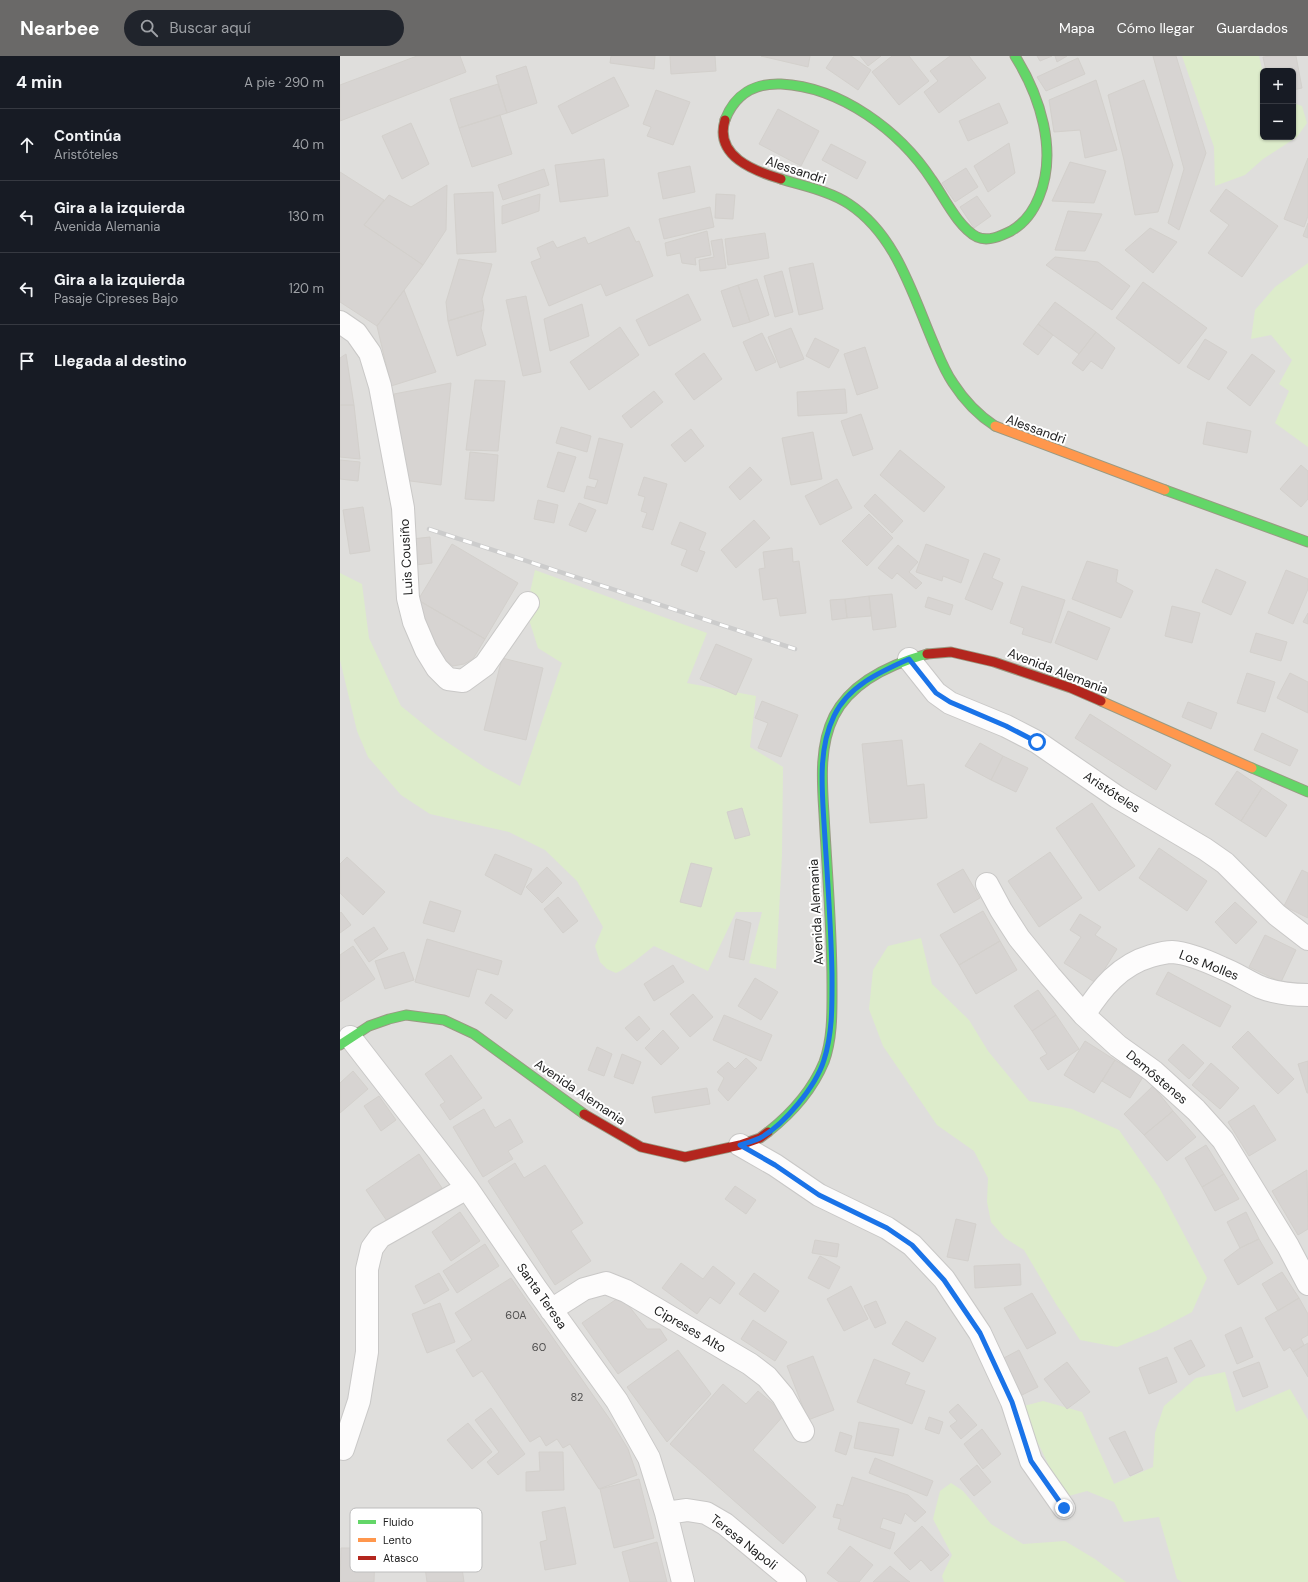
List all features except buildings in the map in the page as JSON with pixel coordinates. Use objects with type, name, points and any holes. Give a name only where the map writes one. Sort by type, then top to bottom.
[{"type":"street","name":"Alessandri","points":[[1015,56],[1020,63],[1044,125],[1047,153],[1045,183],[1026,220],[1012,230],[998,237],[984,240],[975,236],[956,216],[923,166],[905,148],[868,116],[848,102],[827,93],[777,83],[753,87],[742,94],[733,104],[722,123],[726,146],[734,157],[748,168],[842,199],[860,210],[881,233],[901,264],[947,373],[957,389],[996,428],[1308,542]]},
{"type":"street","name":"Luis Cousiño","points":[[340,322],[356,334],[370,353],[380,386],[403,508],[408,598],[414,622],[426,650],[437,668],[448,679],[463,681],[486,665],[528,602]]},
{"type":"street","name":"Avenida Alemania","points":[[345,1041],[369,1026],[406,1015],[444,1020],[474,1034],[587,1116],[641,1147],[685,1157],[740,1145],[760,1138],[784,1119],[807,1094],[824,1061],[832,1023],[832,958],[822,778],[825,741],[834,716],[846,699],[860,684],[873,676],[909,659],[932,652],[951,652],[994,662],[1071,688],[1308,792]]},
{"type":"street","name":"Aristóteles","points":[[909,659],[936,693],[950,702],[1006,726],[1037,742],[1117,797],[1225,862],[1277,915],[1308,939]]},
{"type":"street","name":"Demóstenes","points":[[987,884],[1001,910],[1019,938],[1084,1015],[1118,1046],[1153,1071],[1196,1110],[1223,1140],[1306,1275]]},
{"type":"street","name":"Los Molles","points":[[1084,1015],[1096,996],[1115,975],[1138,960],[1158,953],[1172,952],[1191,956],[1222,968],[1261,987],[1290,995],[1308,995]]},
{"type":"street","name":"Santa Teresa","points":[[345,1041],[467,1188],[551,1310],[617,1401],[649,1458],[666,1513],[683,1582]]},
{"type":"street","points":[[740,1145],[775,1165],[819,1195],[887,1228],[912,1245],[944,1280],[980,1333],[1012,1402],[1031,1461],[1064,1508]]},
{"type":"street","points":[[343,1449],[359,1400],[367,1352],[366,1269],[372,1248],[380,1237],[467,1188]]},
{"type":"street","name":"Cipreses Alto","points":[[551,1310],[584,1289],[606,1283],[626,1291],[750,1364],[768,1377],[783,1396],[803,1431]]},
{"type":"street","name":"Teresa Napoli","points":[[666,1513],[688,1510],[706,1512],[725,1524],[795,1582]]},
{"type":"shaded area","points":[[340,56],[1308,56],[1308,1582],[340,1582]]},
{"type":"green space","points":[[1182,56],[1259,56],[1262,68],[1260,68],[1260,140],[1292,140],[1263,159],[1245,175],[1215,186],[1214,147]]},
{"type":"green space","points":[[1296,104],[1302,106],[1307,123],[1297,137]]},
{"type":"green space","points":[[1308,263],[1308,447],[1275,423],[1289,391],[1279,384],[1292,360],[1271,335],[1251,339],[1255,310],[1275,287]]},
{"type":"green space","points":[[535,570],[707,633],[687,683],[756,696],[750,747],[783,767],[782,855],[776,969],[749,963],[762,912],[736,912],[708,971],[654,946],[621,971],[616,973],[607,969],[600,962],[595,946],[603,927],[577,881],[545,850],[509,832],[430,814],[401,795],[368,757],[357,731],[340,660],[340,573],[362,584],[369,638],[401,706],[438,736],[486,768],[520,786],[562,663],[538,648],[526,610]]},
{"type":"green space","points":[[921,938],[932,984],[969,1020],[988,1051],[1029,1101],[1072,1109],[1119,1130],[1160,1189],[1207,1278],[1192,1312],[1158,1330],[1117,1347],[1080,1340],[1056,1304],[1024,1250],[1005,1238],[991,1222],[987,1202],[988,1178],[974,1151],[937,1125],[883,1046],[869,1009],[873,970],[888,946]]},
{"type":"green space","points":[[1225,1372],[1236,1412],[1290,1389],[1308,1420],[1308,1582],[1182,1582],[1177,1579],[1159,1517],[1124,1522],[1114,1502],[1087,1491],[1065,1497],[1049,1481],[1050,1468],[1039,1445],[1023,1426],[1020,1407],[1043,1401],[1082,1412],[1114,1484],[1153,1467],[1155,1433],[1164,1406],[1196,1378]]},
{"type":"green space","points":[[951,1483],[963,1491],[991,1524],[1023,1544],[1065,1541],[1095,1559],[1126,1582],[944,1582],[942,1576],[952,1555],[933,1519],[940,1491]]},
{"type":"railway","points":[[429,529],[795,649]]},
{"type":"traffic: fast","points":[[725,120],[734,103],[754,88],[772,84],[781,84],[803,87],[825,93],[847,103],[886,129],[919,162],[964,226],[977,237],[990,239],[1016,228],[1024,221],[1034,208],[1044,179],[1047,161],[1044,124],[1039,106],[1032,88],[1015,56]]},
{"type":"traffic: fast","points":[[781,179],[816,189],[842,199],[865,217],[879,232],[891,248],[901,266],[944,368],[972,407],[995,426]]},
{"type":"traffic: fast","points":[[1165,490],[1308,542]]},
{"type":"traffic: fast","points":[[768,1132],[793,1109],[814,1082],[824,1062],[829,1043],[832,1013],[832,963],[822,777],[824,752],[829,728],[834,716],[842,704],[851,693],[862,684],[886,669],[927,654]]},
{"type":"traffic: fast","points":[[1252,768],[1308,792]]},
{"type":"traffic: fast","points":[[340,1045],[369,1026],[389,1019],[406,1015],[444,1020],[474,1034],[584,1114]]},
{"type":"traffic: slow","points":[[995,426],[1165,490]]},
{"type":"traffic: slow","points":[[1101,701],[1252,768]]},
{"type":"traffic: jam","points":[[725,120],[723,133],[725,143],[731,152],[739,160],[749,166],[770,176],[781,179]]},
{"type":"traffic: jam","points":[[927,654],[951,652],[994,662],[1071,688],[1101,701]]},
{"type":"traffic: jam","points":[[584,1114],[641,1147],[685,1157],[740,1145],[760,1138],[768,1132]]},
{"type":"route","points":[[1037,742],[1006,726],[966,710],[936,693],[909,659],[873,676],[860,684],[846,699],[834,716],[825,741],[822,778],[832,951],[832,1023],[824,1061],[807,1094],[784,1119],[760,1138],[740,1145],[775,1165],[819,1195],[887,1228],[912,1245],[944,1280],[980,1333],[1012,1402],[1031,1461],[1064,1508]]}]
